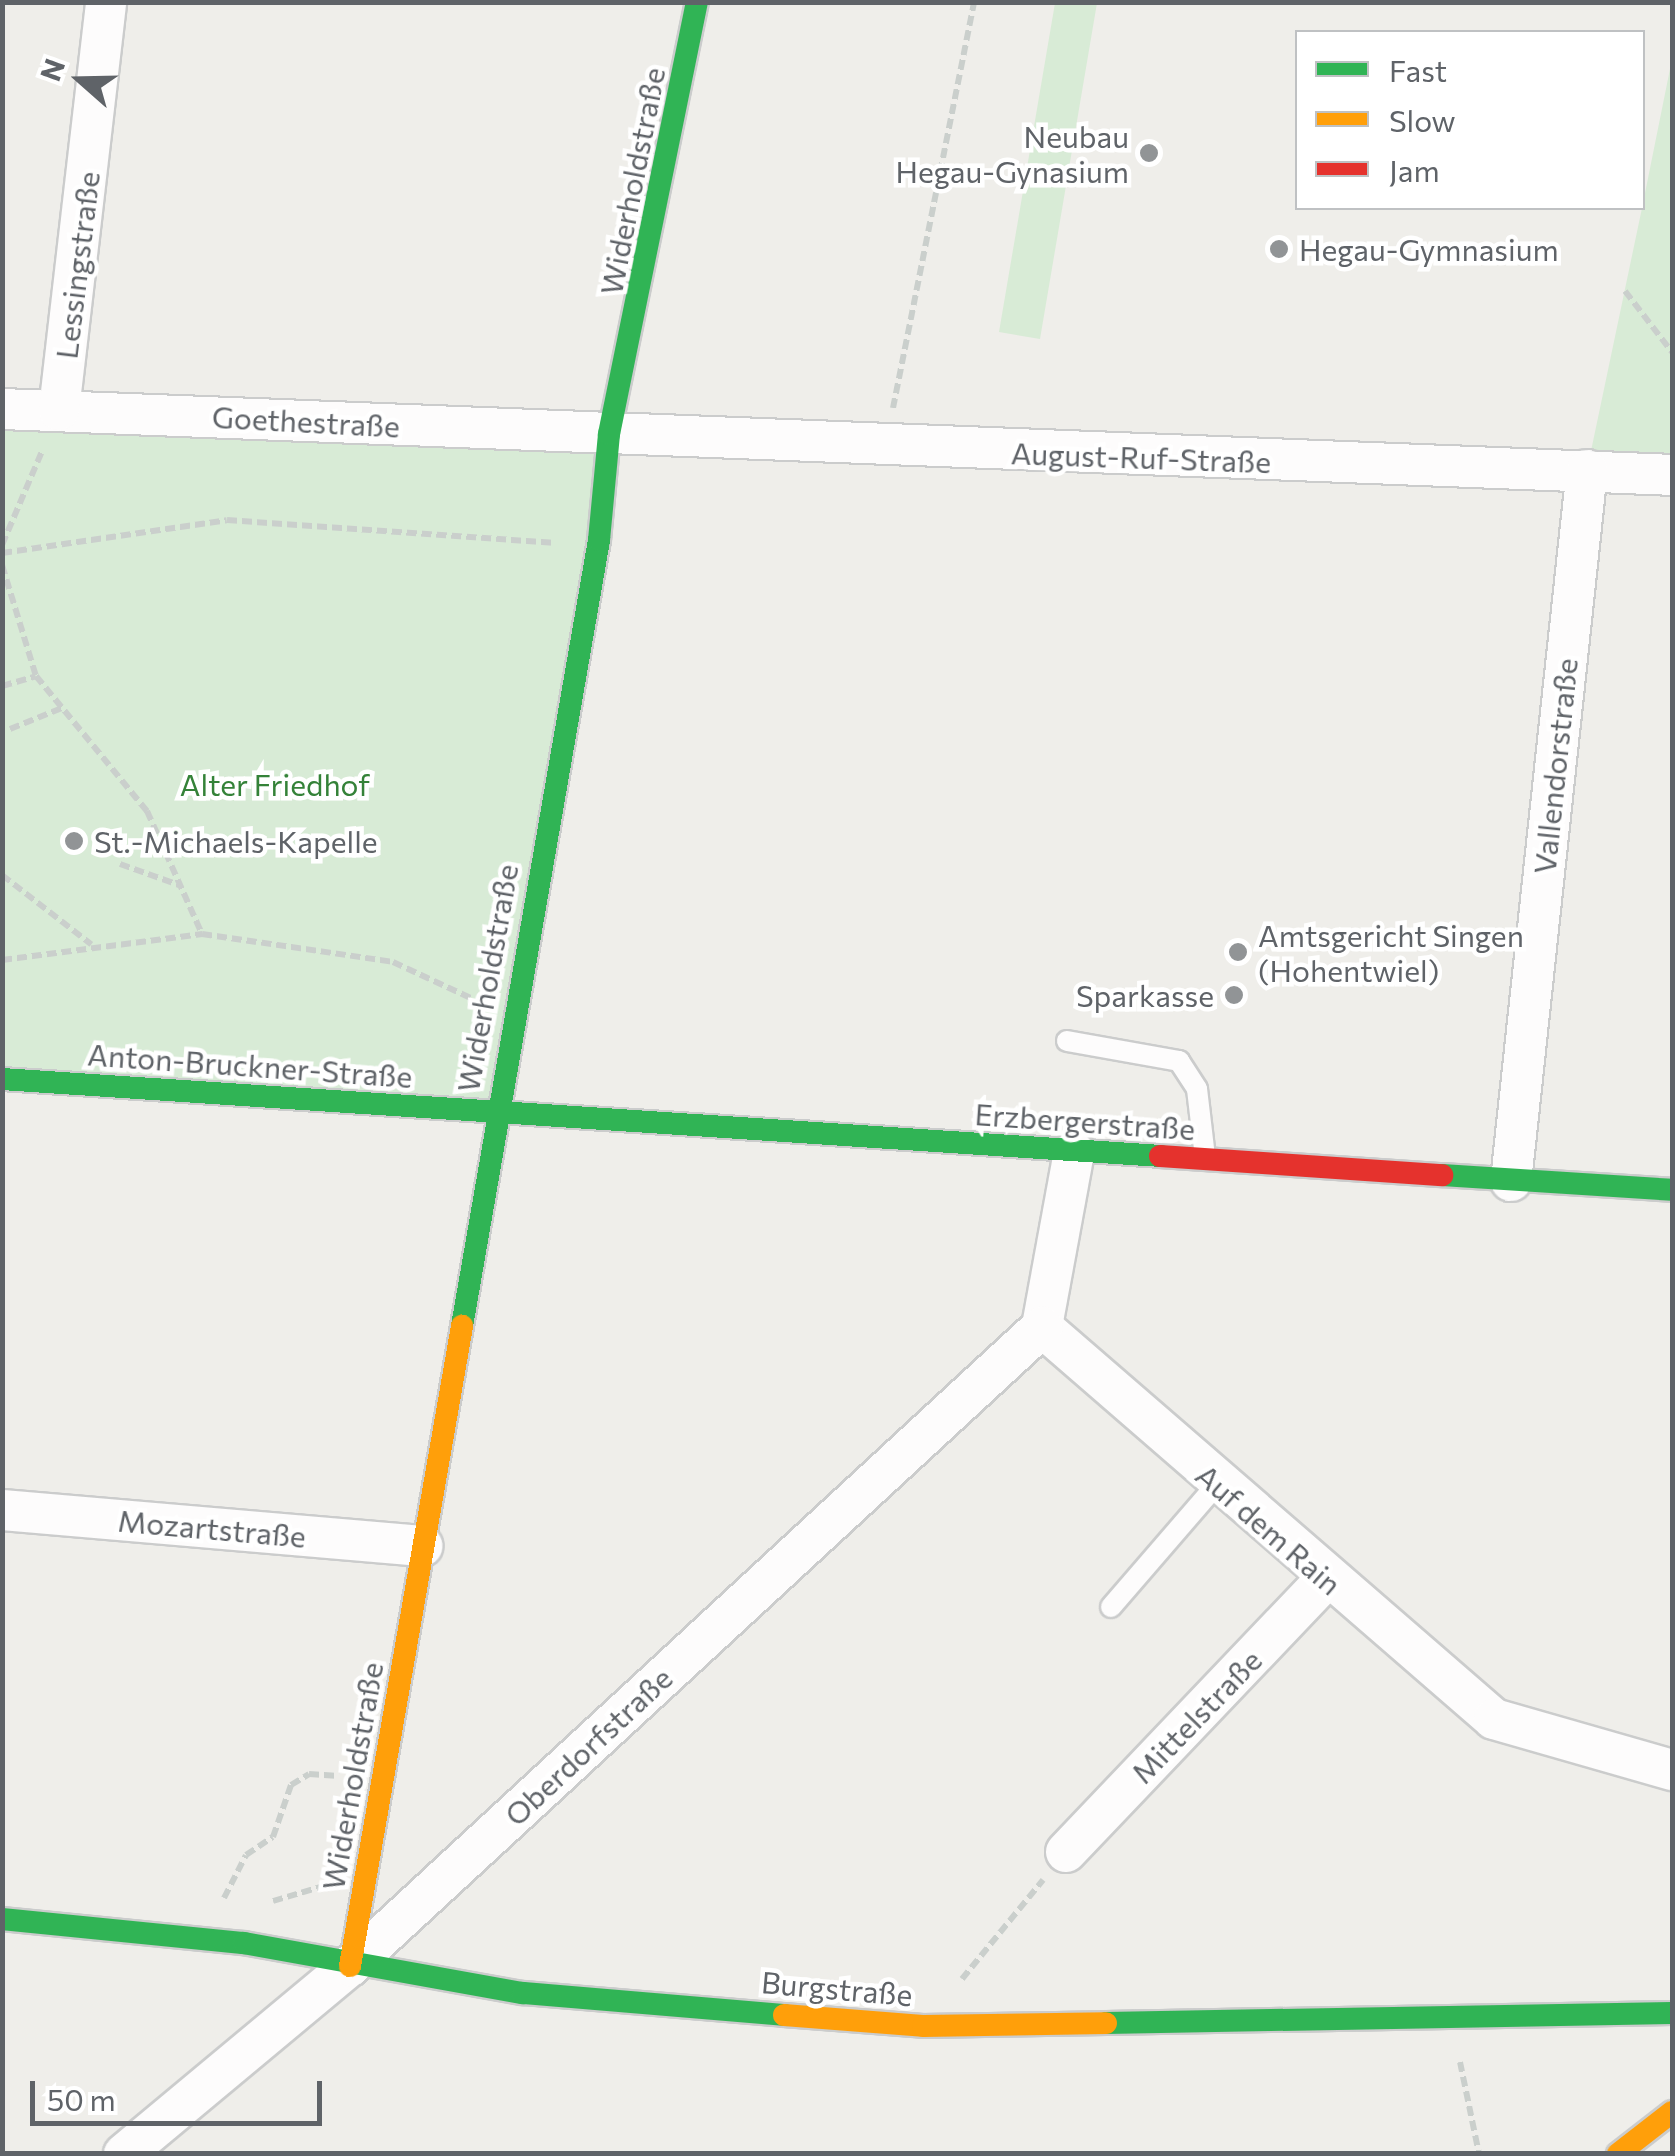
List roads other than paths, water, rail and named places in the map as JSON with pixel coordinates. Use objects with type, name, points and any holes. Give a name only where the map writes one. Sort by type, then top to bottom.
[{"type":"street","name":"Lessingstraße","points":[[60,410],[106,2]]},
{"type":"street","name":"Widerholdstraße","points":[[350,1966],[494,1110],[599,540],[609,434],[697,2]]},
{"type":"street","name":"Goethestraße","points":[[2,409],[609,434]]},
{"type":"street","name":"August-Ruf-Straße","points":[[609,434],[886,449],[1672,474]]},
{"type":"street","name":"Vallendorstraße","points":[[1510,1181],[1587,470]]},
{"type":"street","name":"Anton-Bruckner-Straße","points":[[2,1079],[494,1110]]},
{"type":"street","name":"Erzbergerstraße","points":[[494,1110],[1672,1190]]},
{"type":"street","points":[[1042,1326],[1074,1152]]},
{"type":"street","name":"Auf dem Rain","points":[[1042,1326],[1326,1579],[1494,1720],[1672,1770]]},
{"type":"street","name":"Oberdorfstraße","points":[[124,2154],[350,1966],[1042,1326]]},
{"type":"street","name":"Mozartstraße","points":[[2,1510],[422,1546]]},
{"type":"street","name":"Mittelstraße","points":[[1066,1852],[1326,1579]]},
{"type":"street","name":"Burgstraße","points":[[2,1919],[249,1936],[350,1966],[523,1992],[923,2026],[1672,2013]]},
{"type":"street","points":[[1618,2154],[1672,2112]]},
{"type":"lane","points":[[1068,1041],[1180,1061],[1197,1089],[1205,1159]]},
{"type":"lane","points":[[1111,1608],[1218,1484]]},
{"type":"place","name":"Neubau Hegau-Gynasium","points":[[1149,153]]},
{"type":"place","name":"Hegau-Gymnasium","points":[[1279,249]]},
{"type":"place","name":"St.-Michaels-Kapelle","points":[[74,841]]},
{"type":"place","name":"Amtsgericht Singen (Hohentwiel)","points":[[1238,952]]},
{"type":"place","name":"Sparkasse","points":[[1234,995]]},
{"type":"park label","name":"Alter Friedhof","points":[[275,784]]}]
